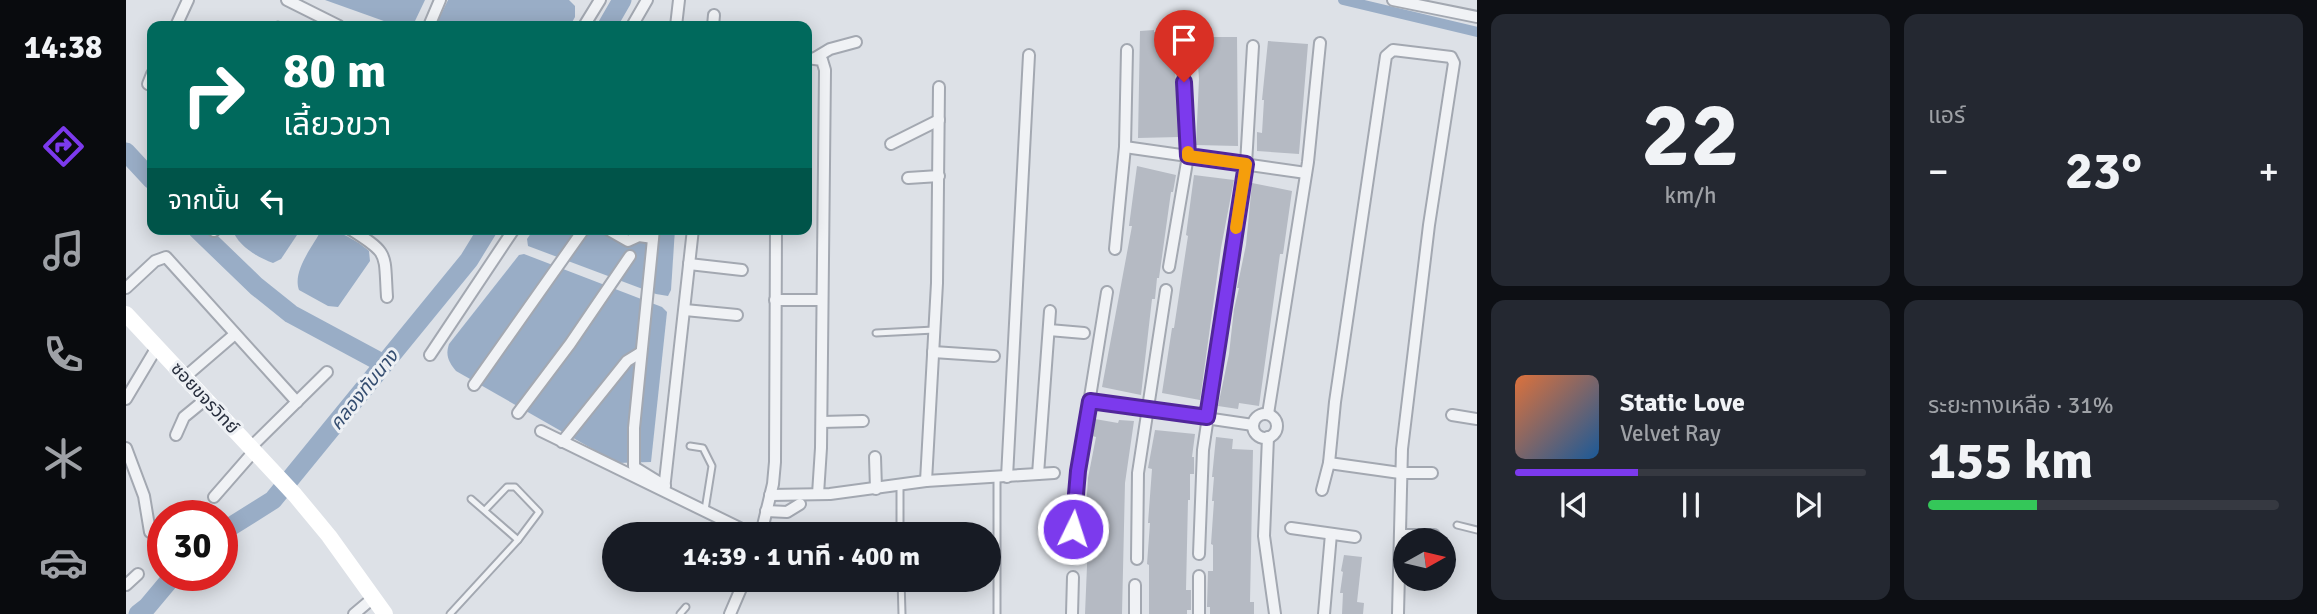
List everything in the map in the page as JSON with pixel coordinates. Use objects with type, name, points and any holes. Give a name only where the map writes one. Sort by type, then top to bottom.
[{"type":"street","points":[[178,21],[188,0]]},
{"type":"street","points":[[287,0],[327,21]]},
{"type":"street","points":[[431,21],[440,0]]},
{"type":"street","points":[[587,21],[600,0]]},
{"type":"street","points":[[635,21],[646,0]]},
{"type":"street","points":[[677,21],[679,0]]},
{"type":"street","points":[[1393,0],[1477,16]]},
{"type":"street","points":[[1169,267],[1188,156],[1181,32]]},
{"type":"street","points":[[812,58],[856,42]]},
{"type":"street","points":[[1268,414],[1306,173],[1320,43]]},
{"type":"street","points":[[1199,554],[1203,450],[1246,164],[1252,46]]},
{"type":"street","points":[[1115,249],[1125,147],[1126,50]]},
{"type":"street","points":[[1322,490],[1329,463],[1337,389],[1386,57],[1393,50],[1451,57],[1454,63],[1429,225],[1400,473],[1400,528]]},
{"type":"street","points":[[1002,477],[1029,55]]},
{"type":"street","points":[[812,58],[822,60],[825,70],[818,494]]},
{"type":"street","points":[[926,481],[934,330],[939,87]]},
{"type":"street","points":[[891,144],[939,120]]},
{"type":"street","points":[[1125,147],[1306,173]]},
{"type":"street","points":[[908,178],[939,176]]},
{"type":"street","points":[[360,235],[375,244],[383,254],[387,297]]},
{"type":"street","points":[[430,355],[510,235]]},
{"type":"street","points":[[474,385],[580,235]]},
{"type":"street","points":[[618,235],[628,241]]},
{"type":"street","points":[[628,241],[646,235]]},
{"type":"street","points":[[653,235],[640,353],[634,467],[664,488],[728,522]]},
{"type":"street","points":[[664,488],[691,235]]},
{"type":"street","points":[[764,522],[775,462],[776,235]]},
{"type":"street","points":[[628,241],[627,250],[632,261],[642,264],[650,259]]},
{"type":"street","points":[[518,414],[630,256]]},
{"type":"street","points":[[126,288],[155,261],[166,257],[297,402]]},
{"type":"street","points":[[689,264],[742,270]]},
{"type":"street","points":[[1137,559],[1138,473],[1166,290]]},
{"type":"street","points":[[1072,556],[1077,481],[1107,292]]},
{"type":"street","points":[[775,300],[822,300]]},
{"type":"street","points":[[685,310],[737,315]]},
{"type":"street","points":[[1038,474],[1051,311]]},
{"type":"street","name":"ซอยขจรวิทย์","points":[[126,313],[295,495],[329,536],[373,598]]},
{"type":"street","points":[[1049,330],[1084,334]]},
{"type":"street","points":[[185,377],[235,334]]},
{"type":"street","points":[[126,399],[157,347]]},
{"type":"street","points":[[933,352],[994,356]]},
{"type":"street","points":[[562,442],[627,361],[640,353]]},
{"type":"street","points":[[214,496],[253,449],[327,372]]},
{"type":"street","points":[[176,435],[184,417],[206,399]]},
{"type":"street","points":[[1090,401],[1253,425]]},
{"type":"street","points":[[1268,414],[1276,420],[1277,426],[1276,431],[1268,437],[1258,435],[1253,425],[1258,416],[1268,414]]},
{"type":"street","points":[[1452,415],[1477,419]]},
{"type":"street","points":[[821,422],[863,421]]},
{"type":"street","points":[[541,431],[618,470],[664,488]]},
{"type":"street","points":[[1268,437],[1264,536],[1275,614]]},
{"type":"street","points":[[126,447],[144,496],[147,514]]},
{"type":"street","points":[[875,457],[876,489]]},
{"type":"street","points":[[1329,463],[1400,473],[1432,473]]},
{"type":"street","points":[[770,495],[818,494],[926,481],[1054,473]]},
{"type":"street","points":[[766,511],[787,513],[800,504]]},
{"type":"street","points":[[1292,528],[1355,537]]},
{"type":"street","points":[[1324,614],[1331,534]]},
{"type":"street","points":[[126,585],[138,574]]},
{"type":"street","points":[[1199,576],[1199,614]]},
{"type":"street","points":[[1072,614],[1073,577]]},
{"type":"street","points":[[1135,614],[1136,585]]},
{"type":"street","points":[[730,614],[739,592]]},
{"type":"street","points":[[1398,614],[1399,592]]},
{"type":"street","points":[[354,614],[373,598],[385,614]]},
{"type":"lane","points":[[876,333],[934,330]]},
{"type":"lane","points":[[690,446],[704,448],[711,460],[705,510]]},
{"type":"lane","points":[[997,614],[1002,477]]},
{"type":"lane","points":[[900,486],[901,522]]},
{"type":"lane","points":[[450,614],[518,540],[539,512],[515,487],[507,487],[485,510]]},
{"type":"lane","points":[[471,499],[518,540]]},
{"type":"lane","points":[[1457,526],[1477,530]]},
{"type":"lane","points":[[901,592],[902,614]]},
{"type":"lane","points":[[680,614],[686,607]]},
{"type":"water","points":[[325,0],[425,0],[415,21],[384,21]]},
{"type":"water","points":[[448,0],[569,0],[575,6],[573,21],[438,21]]},
{"type":"water","points":[[235,235],[297,235],[281,259],[273,263],[261,258]]},
{"type":"water","points":[[318,235],[344,235],[369,251],[370,261],[338,307],[328,306],[299,290],[298,275]]},
{"type":"water","points":[[530,235],[675,235],[671,290],[668,296],[656,294],[528,246],[527,239]]},
{"type":"water","points":[[524,254],[662,307],[667,312],[651,462],[617,463],[456,371],[451,365],[449,344],[519,255]]},
{"type":"building","points":[[1140,31],[1173,32],[1179,137],[1138,138]]},
{"type":"building","points":[[1196,37],[1237,37],[1238,146],[1196,145],[1199,79]]},
{"type":"building","points":[[1268,41],[1308,44],[1299,154],[1257,151],[1257,132],[1262,133],[1262,100]]},
{"type":"building","points":[[1137,166],[1176,175],[1155,299],[1152,299],[1141,395],[1102,387],[1132,226],[1129,226]]},
{"type":"building","points":[[1194,175],[1234,180],[1221,248],[1200,400],[1162,393],[1188,236]]},
{"type":"building","points":[[1252,183],[1292,191],[1283,254],[1280,254],[1259,406],[1239,403],[1238,409],[1218,406],[1246,245]]},
{"type":"building","points":[[1095,419],[1118,423],[1119,420],[1134,421],[1125,483],[1122,614],[1085,614],[1088,542],[1085,542],[1085,525],[1088,478],[1096,437],[1092,436]]},
{"type":"building","points":[[1155,430],[1195,434],[1192,457],[1194,474],[1190,474],[1188,500],[1186,590],[1191,590],[1191,610],[1187,610],[1187,614],[1149,614],[1147,564],[1152,469],[1148,468]]},
{"type":"building","points":[[1216,437],[1233,439],[1232,449],[1253,450],[1250,602],[1254,602],[1254,614],[1210,614],[1210,607],[1207,607],[1208,571],[1213,571],[1212,477]]},
{"type":"building","points":[[1344,555],[1362,557],[1357,602],[1364,603],[1363,614],[1342,614],[1343,593],[1340,593]]},
{"type":"waterway","name":"คลองทับนาง","points":[[610,21],[622,0]]},
{"type":"waterway","name":"คลองทับนาง","points":[[1343,0],[1477,32]]},
{"type":"waterway","points":[[126,152],[147,175]]},
{"type":"waterway","points":[[203,235],[256,286],[291,314],[384,364]]},
{"type":"waterway","name":"คลองทับนาง","points":[[238,522],[273,500],[469,260],[484,235]]},
{"type":"waterway","name":"คลองทับนาง","points":[[138,614],[160,591]]},
{"type":"slow traffic","points":[[1188,152],[1188,156],[1246,164],[1236,228]]},
{"type":"route","points":[[1073,529],[1078,471],[1090,401],[1207,417],[1246,164],[1188,156],[1184,82]]}]
